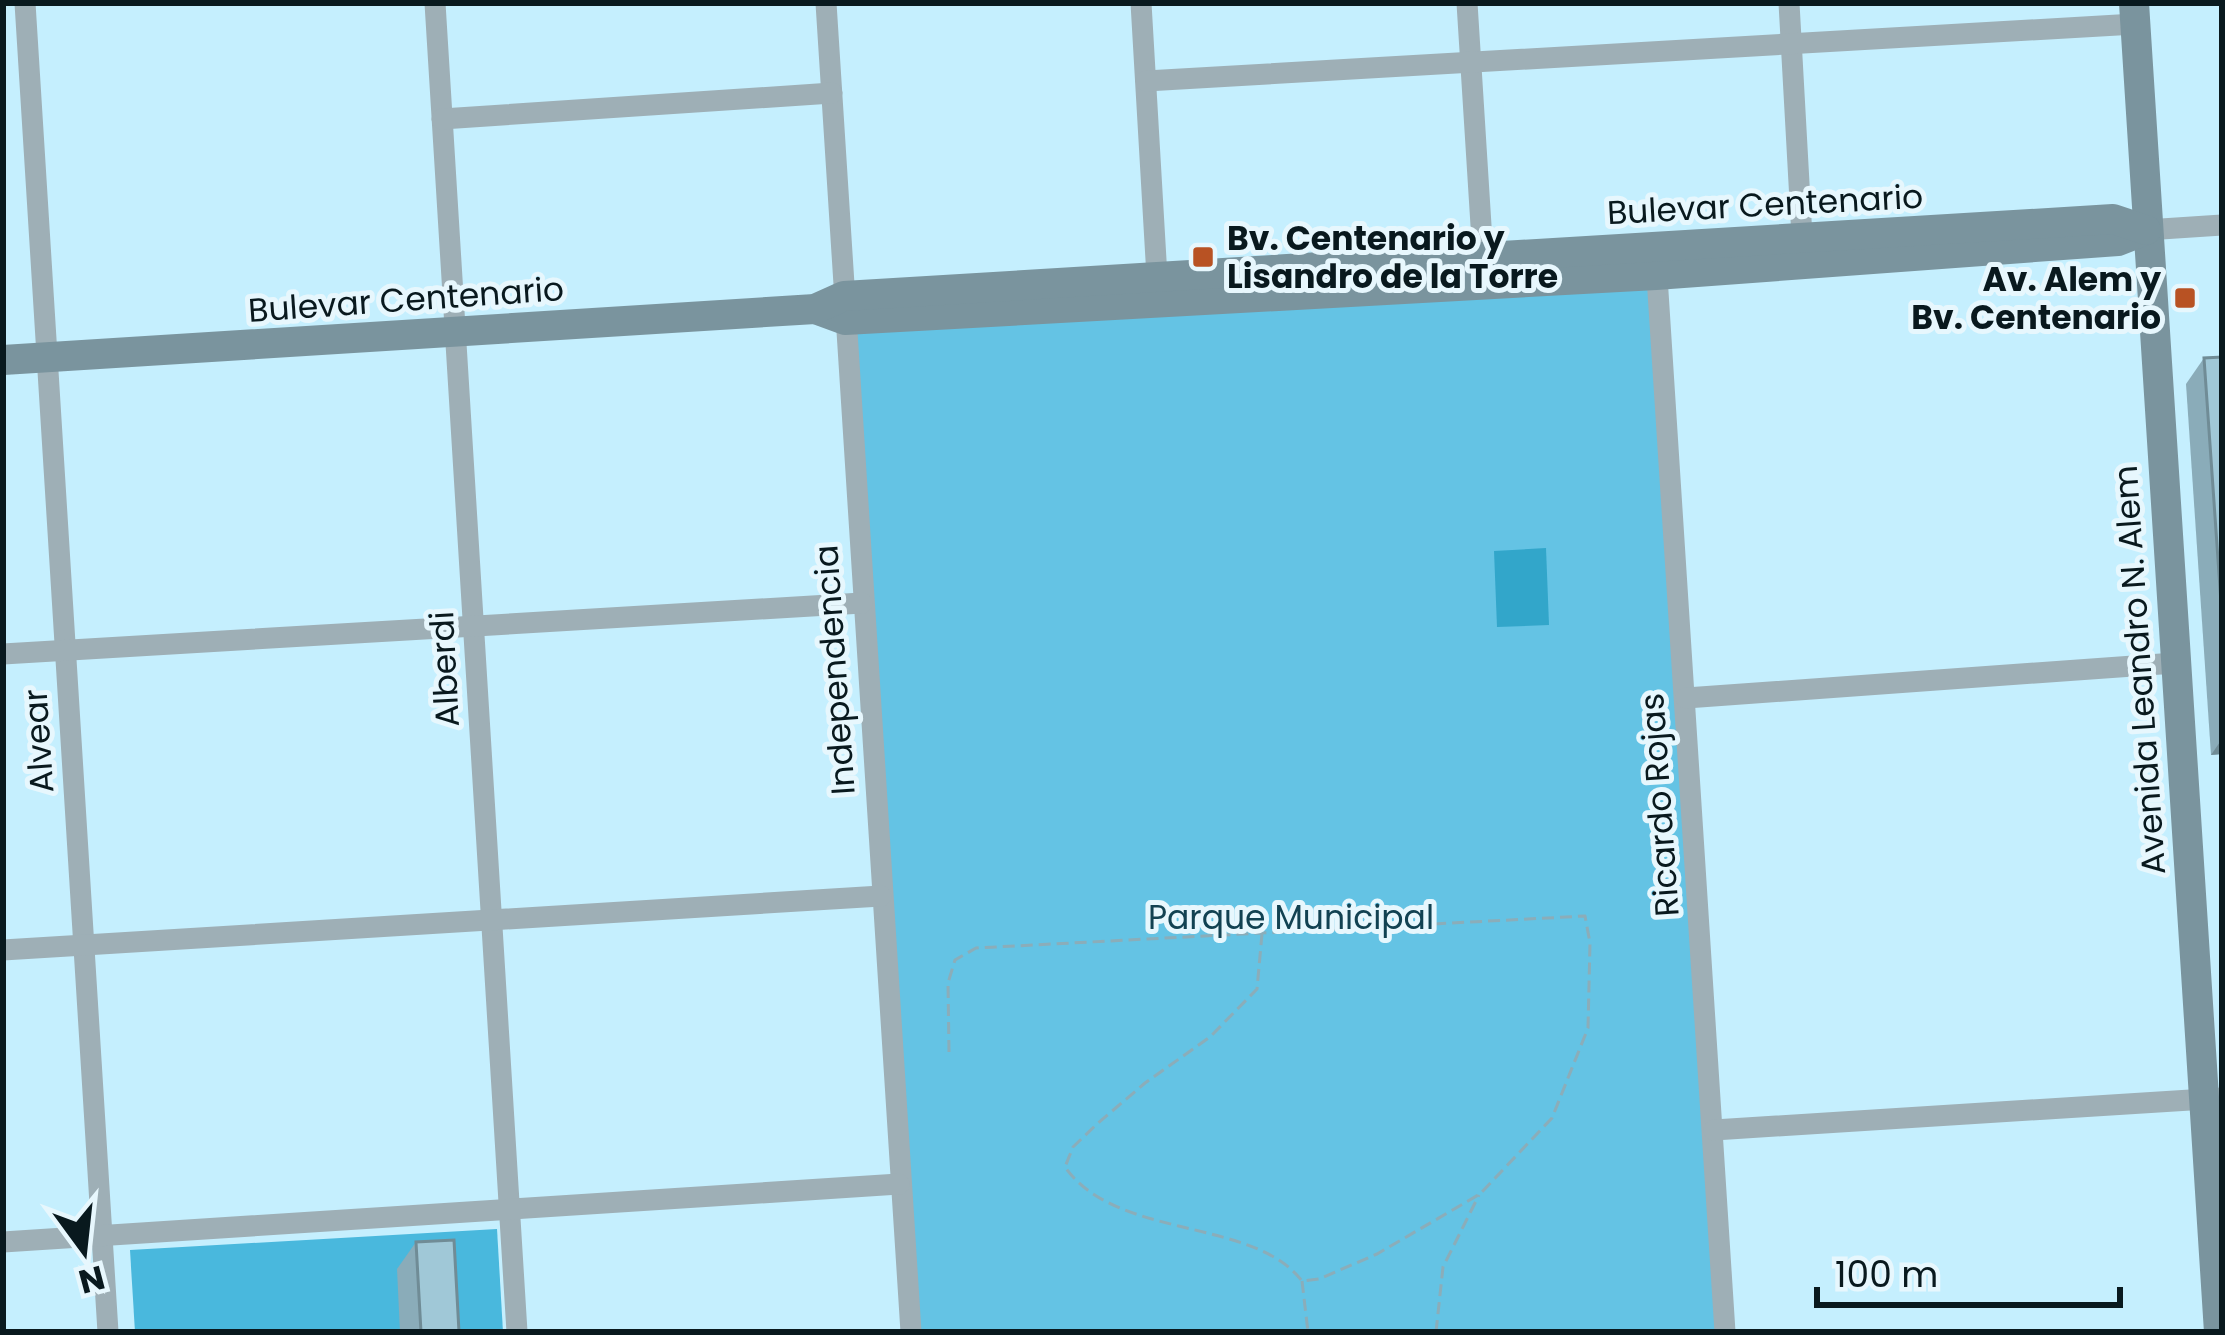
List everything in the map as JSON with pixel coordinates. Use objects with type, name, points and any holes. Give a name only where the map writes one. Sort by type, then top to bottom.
[{"type":"main road","name":"Avenida Leandro N. Alem","points":[[2134,13],[2175,663],[2213,1098],[2219,1332]]},
{"type":"main road","name":"Bulevar Centenario","points":[[844,308],[1157,277],[1483,257],[1656,260],[1802,237],[2113,218],[2146,230]]},
{"type":"main road","name":"Bulevar Centenario","points":[[3,360],[1656,260],[2118,242],[2146,230]]},
{"type":"street","name":"Alvear","points":[[25,3],[108,1332]]},
{"type":"street","name":"Alberdi","points":[[435,3],[517,1332]]},
{"type":"street","name":"Independencia","points":[[826,3],[910,1332]]},
{"type":"street","points":[[1141,3],[1157,277]]},
{"type":"street","points":[[1467,3],[1483,257]]},
{"type":"street","points":[[1789,3],[1802,237]]},
{"type":"street","points":[[1146,81],[1792,44],[2134,13]]},
{"type":"street","points":[[442,118],[832,93]]},
{"type":"street","name":"Bulevar Centenario","points":[[2146,230],[2222,225]]},
{"type":"street","name":"Ricardo Rojas","points":[[1656,260],[1725,1332]]},
{"type":"street","points":[[3,654],[862,602]]},
{"type":"street","points":[[1686,698],[2175,663]]},
{"type":"street","points":[[3,950],[881,896]]},
{"type":"street","points":[[1714,1130],[2213,1098]]},
{"type":"street","points":[[3,1242],[899,1184]]},
{"type":"path","points":[[949,1052],[948,983],[955,960],[976,948],[1586,916],[1588,1028],[1552,1118],[1480,1194],[1377,1254],[1302,1281]]},
{"type":"path","points":[[1262,934],[1257,989],[1210,1037],[1097,1124],[1073,1147],[1065,1167],[1078,1185],[1104,1203],[1236,1242],[1291,1268],[1302,1281],[1308,1332]]},
{"type":"path","points":[[1436,1332],[1443,1267],[1480,1194]]},
{"type":"green space","name":"Parque Municipal","points":[[1656,275],[1725,1332],[911,1332],[845,320]]},
{"type":"shaded area","points":[[1546,548],[1549,625],[1497,627],[1494,551]]},
{"type":"shaded area","points":[[497,1229],[503,1332],[135,1332],[130,1250]]},
{"type":"building","points":[[2222,357],[2222,617],[2204,358]]},
{"type":"building","points":[[454,1240],[459,1332],[421,1332],[416,1242]]},
{"type":"place","name":"Bv. Centenario y Lisandro de la Torre","points":[[1203,257]]},
{"type":"place","name":"Av. Alem y Bv. Centenario","points":[[2185,298]]}]
